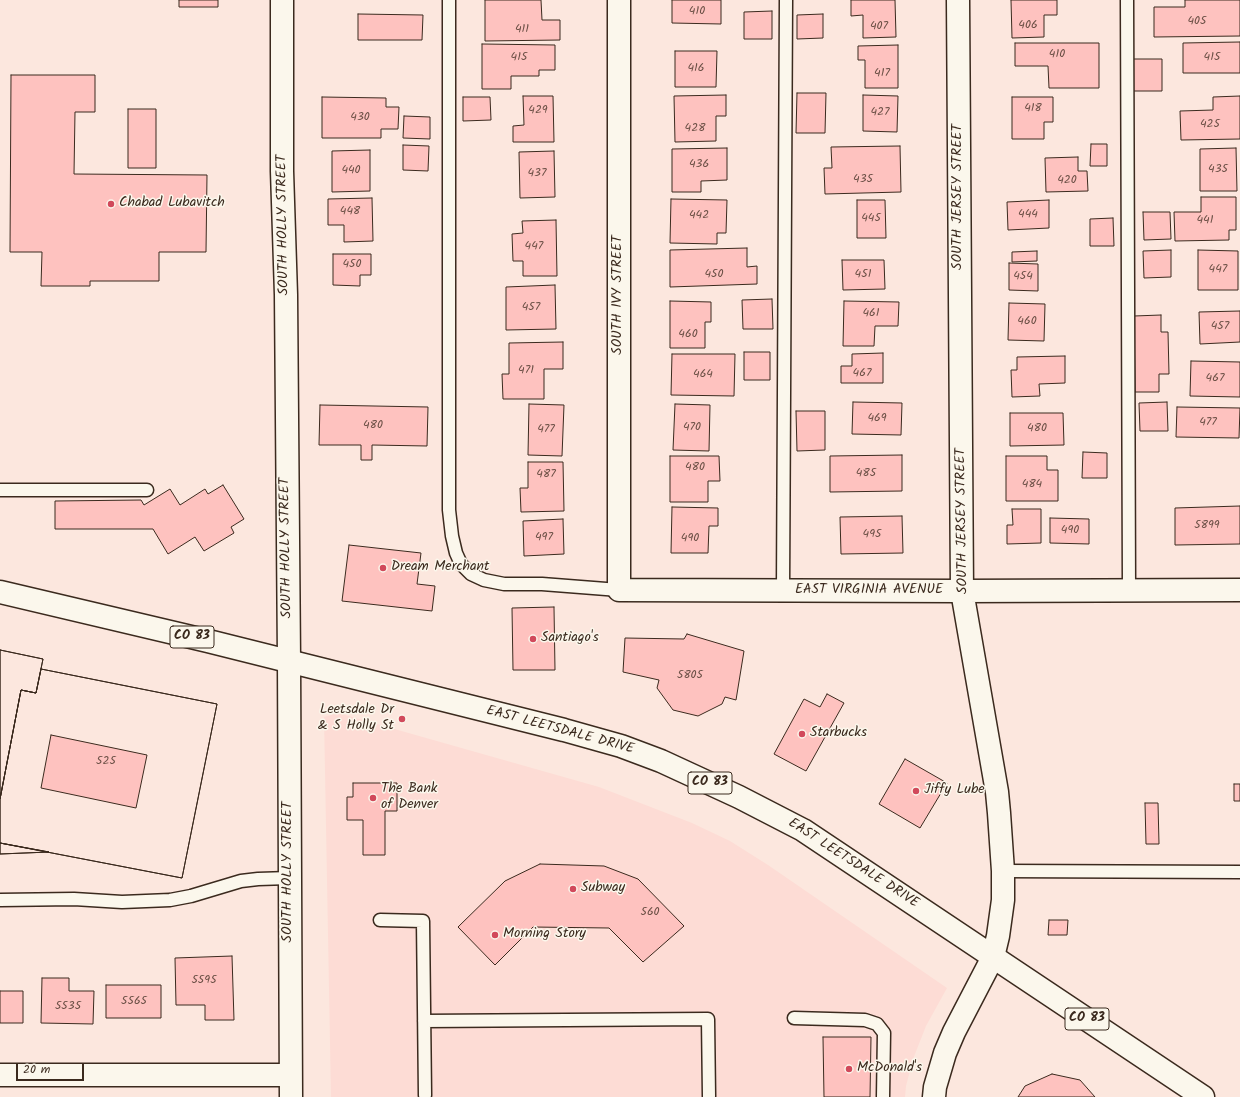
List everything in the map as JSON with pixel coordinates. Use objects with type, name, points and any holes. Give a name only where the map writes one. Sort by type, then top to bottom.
[{"type":"street","name":"SOUTH HOLLY STREET","points":[[282,0],[282,171],[286,295],[291,1097]]},
{"type":"street","name":"SOUTH IVY STREET","points":[[619,0],[619,590]]},
{"type":"street","name":"SOUTH JERSEY STREET","points":[[934,1097],[935,1087],[954,1032],[993,956],[1000,921],[1003,871],[997,792],[962,591],[958,0]]},
{"type":"street","name":"EAST VIRGINIA AVENUE","points":[[619,590],[1240,590]]},
{"type":"street","name":"EAST LEETSDALE DRIVE","points":[[0,592],[289,661],[564,730],[621,746],[661,762],[739,797],[803,830],[1203,1097]]},
{"type":"street","points":[[0,1075],[290,1076]]},
{"type":"lane","points":[[449,0],[449,510],[452,536],[456,552],[461,564],[471,574],[484,580],[504,584],[542,584],[619,590]]},
{"type":"lane","points":[[784,590],[786,0]]},
{"type":"lane","points":[[1127,0],[1129,590]]},
{"type":"lane","points":[[0,490],[147,490]]},
{"type":"lane","points":[[1003,871],[1240,872]]},
{"type":"lane","points":[[0,900],[74,899],[122,902],[170,900],[191,896],[241,881],[258,878],[289,878]]},
{"type":"lane","points":[[380,920],[423,921],[425,1095]]},
{"type":"lane","points":[[794,1018],[865,1020],[877,1024],[884,1033],[883,1097]]},
{"type":"lane","points":[[424,1021],[708,1019],[709,1096]]},
{"type":"shaded area","points":[[338,713],[599,787],[692,823],[730,841],[768,865],[947,988],[926,1026],[913,1059],[906,1086],[905,1097],[331,1097],[324,717]]},
{"type":"building","points":[[179,0],[218,0],[218,7],[179,7]]},
{"type":"building","points":[[485,0],[541,0],[542,20],[560,20],[560,40],[485,41]]},
{"type":"building","points":[[672,0],[721,0],[721,24],[672,23]]},
{"type":"building","points":[[851,0],[895,0],[896,37],[863,38],[863,15],[851,16]]},
{"type":"building","points":[[1011,0],[1057,0],[1057,15],[1044,15],[1044,37],[1012,38]]},
{"type":"building","points":[[1185,0],[1240,0],[1240,36],[1154,37],[1154,7],[1185,7]]},
{"type":"building","points":[[772,11],[772,39],[744,39],[744,12]]},
{"type":"building","points":[[358,14],[423,15],[422,40],[358,40]]},
{"type":"building","points":[[823,14],[823,38],[797,39],[797,15]]},
{"type":"building","points":[[1240,42],[1240,73],[1183,73],[1183,43]]},
{"type":"building","points":[[1015,43],[1099,43],[1099,88],[1049,88],[1048,66],[1015,66]]},
{"type":"building","points":[[482,44],[555,45],[555,70],[539,70],[539,76],[511,76],[511,89],[482,89]]},
{"type":"building","points":[[898,45],[898,88],[865,88],[865,60],[858,60],[858,46]]},
{"type":"building","points":[[675,51],[717,51],[716,87],[675,87]]},
{"type":"building","points":[[1128,59],[1162,59],[1162,91],[1129,91]]},
{"type":"building","points":[[11,75],[95,75],[95,112],[75,112],[74,174],[207,175],[206,252],[159,252],[159,281],[90,281],[90,286],[41,286],[42,252],[10,252]]},
{"type":"building","points":[[797,93],[826,93],[825,133],[796,133]]},
{"type":"building","points":[[726,95],[726,116],[716,116],[716,141],[675,142],[674,96]]},
{"type":"building","points":[[863,95],[898,96],[897,132],[863,131]]},
{"type":"building","points":[[523,96],[553,96],[554,142],[513,142],[513,126],[524,125]]},
{"type":"building","points":[[1240,96],[1240,139],[1181,140],[1180,111],[1213,110],[1213,97]]},
{"type":"building","points":[[322,97],[386,98],[386,107],[399,107],[398,129],[381,129],[381,138],[322,138]]},
{"type":"building","points":[[463,97],[490,97],[491,120],[463,121]]},
{"type":"building","points":[[1012,97],[1053,97],[1053,122],[1044,122],[1044,139],[1012,139]]},
{"type":"building","points":[[128,109],[156,109],[156,168],[128,168]]},
{"type":"building","points":[[404,116],[430,117],[430,139],[403,138]]},
{"type":"building","points":[[1091,144],[1107,144],[1107,166],[1090,166]]},
{"type":"building","points":[[403,145],[429,146],[428,171],[403,170]]},
{"type":"building","points":[[900,146],[901,192],[825,194],[824,168],[832,168],[831,147]]},
{"type":"building","points":[[727,148],[727,180],[701,181],[701,192],[672,192],[672,149]]},
{"type":"building","points":[[1236,148],[1237,191],[1200,191],[1200,149]]},
{"type":"building","points":[[370,150],[370,191],[332,192],[332,151]]},
{"type":"building","points":[[554,151],[555,197],[520,198],[519,152]]},
{"type":"building","points":[[1078,157],[1078,171],[1087,171],[1088,191],[1046,192],[1045,158]]},
{"type":"building","points":[[1201,197],[1236,197],[1236,230],[1229,230],[1229,240],[1175,241],[1174,212],[1201,212]]},
{"type":"building","points":[[372,198],[373,241],[344,242],[344,225],[328,225],[328,199]]},
{"type":"building","points":[[671,199],[727,200],[726,233],[717,233],[717,244],[670,243]]},
{"type":"building","points":[[857,200],[885,200],[886,238],[857,238]]},
{"type":"building","points":[[1049,200],[1049,228],[1008,230],[1007,202]]},
{"type":"building","points":[[1143,212],[1170,212],[1171,239],[1144,240]]},
{"type":"building","points":[[1113,218],[1114,246],[1090,246],[1090,219]]},
{"type":"building","points":[[556,220],[557,276],[523,276],[523,261],[513,261],[512,234],[523,233],[522,221]]},
{"type":"building","points":[[747,248],[747,267],[757,266],[757,284],[670,287],[670,250]]},
{"type":"building","points":[[1171,250],[1171,277],[1144,278],[1143,251]]},
{"type":"building","points":[[1198,250],[1238,251],[1238,290],[1198,290]]},
{"type":"building","points":[[1037,251],[1037,261],[1012,262],[1012,252]]},
{"type":"building","points":[[333,254],[371,254],[371,275],[360,275],[360,286],[333,285]]},
{"type":"building","points":[[842,260],[884,260],[885,289],[843,290]]},
{"type":"building","points":[[1009,263],[1038,264],[1038,291],[1009,290]]},
{"type":"building","points":[[555,285],[556,329],[506,330],[506,287]]},
{"type":"building","points":[[772,299],[773,329],[743,329],[742,300]]},
{"type":"building","points":[[670,301],[711,302],[711,322],[705,322],[705,348],[670,348]]},
{"type":"building","points":[[844,301],[899,302],[898,326],[875,326],[874,346],[843,346]]},
{"type":"building","points":[[1009,303],[1045,304],[1044,341],[1008,340]]},
{"type":"building","points":[[1240,311],[1240,342],[1200,344],[1199,312]]},
{"type":"building","points":[[1161,315],[1161,332],[1168,332],[1169,374],[1159,374],[1159,392],[1135,392],[1134,316]]},
{"type":"building","points":[[563,342],[563,369],[544,369],[544,399],[503,399],[502,374],[509,374],[509,343]]},
{"type":"building","points":[[744,352],[770,352],[770,380],[744,380]]},
{"type":"building","points":[[883,353],[883,383],[841,383],[841,366],[852,366],[852,354]]},
{"type":"building","points":[[672,354],[735,354],[734,396],[671,395]]},
{"type":"building","points":[[1065,356],[1065,383],[1039,384],[1040,396],[1012,397],[1011,370],[1017,370],[1017,357]]},
{"type":"building","points":[[1191,361],[1240,362],[1240,397],[1190,396]]},
{"type":"building","points":[[853,402],[902,403],[901,435],[852,434]]},
{"type":"building","points":[[1167,402],[1168,431],[1140,431],[1139,403]]},
{"type":"building","points":[[529,404],[564,405],[562,456],[528,455]]},
{"type":"building","points":[[675,404],[710,405],[709,451],[673,450]]},
{"type":"building","points":[[320,405],[428,407],[427,446],[372,445],[372,460],[361,460],[361,445],[319,445]]},
{"type":"building","points":[[1177,407],[1240,408],[1239,438],[1176,437]]},
{"type":"building","points":[[796,411],[825,411],[825,450],[797,451]]},
{"type":"building","points":[[1010,413],[1063,413],[1064,445],[1010,446]]},
{"type":"building","points":[[1083,452],[1107,453],[1107,478],[1082,478]]},
{"type":"building","points":[[902,455],[902,491],[830,492],[830,456]]},
{"type":"building","points":[[670,456],[719,456],[720,481],[708,481],[708,502],[670,502]]},
{"type":"building","points":[[1006,456],[1047,456],[1047,470],[1058,470],[1058,501],[1006,501]]},
{"type":"building","points":[[528,462],[563,462],[564,511],[521,512],[520,488],[528,488]]},
{"type":"building","points":[[223,485],[244,519],[231,527],[234,533],[204,551],[195,537],[168,554],[153,529],[55,529],[55,501],[141,500],[144,505],[170,489],[180,505],[205,489],[208,494]]},
{"type":"building","points":[[1240,506],[1240,544],[1175,545],[1175,508]]},
{"type":"building","points":[[672,507],[718,508],[718,526],[709,526],[708,553],[671,553]]},
{"type":"building","points":[[1012,509],[1041,509],[1041,543],[1007,544],[1007,525],[1013,525]]},
{"type":"building","points":[[902,516],[903,553],[841,554],[840,517]]},
{"type":"building","points":[[1050,518],[1089,519],[1089,544],[1050,543]]},
{"type":"building","points":[[563,519],[564,554],[524,556],[523,521]]},
{"type":"building","name":"Dream Merchant","points":[[349,545],[421,553],[417,584],[435,586],[432,611],[342,601]]},
{"type":"building","points":[[554,607],[555,670],[513,670],[512,608]]},
{"type":"building","points":[[687,634],[744,651],[736,700],[725,697],[722,704],[698,716],[673,710],[657,688],[659,680],[623,672],[625,638],[684,639]]},
{"type":"building","points":[[0,650],[43,659],[36,693],[21,690],[0,799]]},
{"type":"building","points":[[0,650],[43,659],[36,693],[21,690],[0,799]]},
{"type":"building","points":[[41,669],[217,704],[182,878],[0,843],[0,799],[21,690],[36,693]],"holes":[[[51,735],[147,755],[136,808],[41,788]]]},
{"type":"building","points":[[41,669],[217,704],[182,878],[0,843],[0,799],[21,690],[36,693]]},
{"type":"building","points":[[827,694],[844,703],[806,771],[774,754],[804,699],[820,707]]},
{"type":"building","points":[[905,759],[947,783],[920,828],[879,804]]},
{"type":"building","points":[[353,783],[397,783],[397,811],[385,811],[385,855],[363,855],[363,820],[347,820],[347,797],[353,797]]},
{"type":"building","points":[[1234,784],[1240,784],[1240,801],[1234,801]]},
{"type":"building","points":[[1145,803],[1158,803],[1159,844],[1146,844]]},
{"type":"building","points":[[0,843],[49,852],[0,854]]},
{"type":"building","points":[[0,843],[49,852],[0,854]]},
{"type":"building","points":[[540,864],[604,866],[638,879],[684,926],[643,962],[609,928],[533,927],[495,965],[458,927],[505,881]]},
{"type":"building","points":[[1049,920],[1068,920],[1067,935],[1048,935]]},
{"type":"building","points":[[232,956],[234,1020],[205,1020],[205,1005],[176,1005],[175,958]]},
{"type":"building","points":[[42,978],[69,978],[69,991],[94,991],[93,1024],[41,1023]]},
{"type":"building","points":[[106,985],[161,985],[161,1018],[106,1018]]},
{"type":"building","points":[[0,991],[23,991],[23,1023],[0,1023]]},
{"type":"building","points":[[823,1037],[871,1037],[870,1097],[824,1097]]},
{"type":"building","points":[[1052,1074],[1080,1080],[1095,1097],[1018,1097],[1025,1086]]},
{"type":"place","name":"Chabad Lubavitch","points":[[111,204]]},
{"type":"place","name":"Dream Merchant","points":[[383,568]]},
{"type":"place","name":"Santiago's","points":[[533,639]]},
{"type":"place","name":"Leetsdale Dr & S Holly St","points":[[402,719]]},
{"type":"place","name":"Starbucks","points":[[802,734]]},
{"type":"place","name":"Jiffy Lube","points":[[916,791]]},
{"type":"place","name":"The Bank of Denver","points":[[373,798]]},
{"type":"place","name":"Subway","points":[[573,889]]},
{"type":"place","name":"Morning Story","points":[[495,935]]},
{"type":"place","name":"McDonald's","points":[[849,1069]]}]
